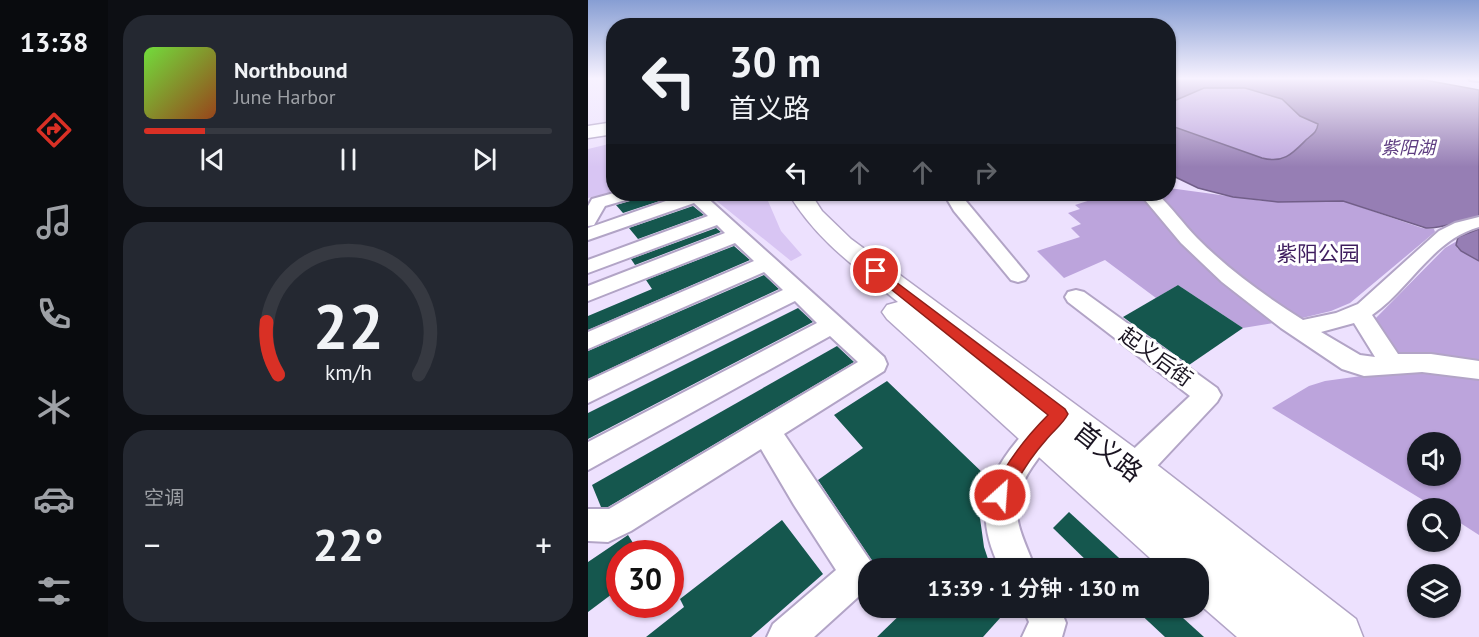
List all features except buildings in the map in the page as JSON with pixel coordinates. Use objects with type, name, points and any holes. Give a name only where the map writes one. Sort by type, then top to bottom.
[{"type":"highway","points":[[588,130],[606,127]]},
{"type":"highway","points":[[588,138],[606,135]]},
{"type":"main road","name":"首义路","points":[[784,201],[789,212],[810,237],[1049,425],[1133,470],[1338,637]]},
{"type":"main road","name":"首义路","points":[[804,201],[813,215],[842,244],[1049,425],[1185,558]]},
{"type":"main road","points":[[1209,581],[1276,637]]},
{"type":"street","points":[[588,221],[598,203],[606,201]]},
{"type":"street","points":[[588,234],[679,201]]},
{"type":"street","points":[[588,525],[608,526],[620,520],[875,364],[702,201]]},
{"type":"street","points":[[956,201],[1018,276]]},
{"type":"street","points":[[1154,201],[1191,244],[1260,303],[1361,367],[1435,364],[1479,370]]},
{"type":"street","points":[[588,267],[720,218]]},
{"type":"street","points":[[1300,329],[1359,313],[1385,293],[1445,234],[1460,226],[1479,222]]},
{"type":"street","points":[[588,294],[738,235]]},
{"type":"street","points":[[588,341],[767,263]]},
{"type":"street","points":[[588,393],[798,292]]},
{"type":"street","name":"起义后街","points":[[1076,297],[1209,395],[1133,470]]},
{"type":"street","points":[[1359,313],[1392,364]]},
{"type":"street","points":[[588,457],[833,324]]},
{"type":"street","points":[[1014,558],[1001,523],[1000,495],[1007,477],[1049,425]]},
{"type":"street","points":[[766,431],[805,495],[859,573],[786,637]]},
{"type":"street","points":[[1041,637],[1048,628],[1047,618]]},
{"type":"shaded area","points":[[606,145],[606,194],[588,198],[588,149]]},
{"type":"shaded area","points":[[717,201],[768,201],[781,231],[802,255],[791,261]]},
{"type":"green space","points":[[1176,108],[1293,108],[1304,118],[1317,123],[1318,129],[1294,153],[1279,159],[1262,158],[1176,127]]},
{"type":"green space","name":"紫阳公园","points":[[1176,189],[1264,201],[1343,201],[1422,228],[1434,229],[1435,232],[1350,303],[1331,311],[1298,319],[1243,328],[1178,285],[1156,298],[1105,260],[1064,278],[1037,251],[1080,237],[1071,228],[1081,224],[1068,213],[1080,209],[1075,205],[1088,201],[1176,201]]},
{"type":"green space","points":[[1457,241],[1457,248],[1479,261],[1479,535],[1461,523],[1461,498],[1420,498],[1272,408],[1309,386],[1325,381],[1405,370],[1374,320],[1445,248]]},
{"type":"water","name":"紫阳湖","points":[[1291,108],[1479,108],[1479,218],[1426,228],[1343,201],[1278,202],[1233,197],[1198,188],[1176,177],[1176,127],[1262,158],[1276,160],[1288,156],[1317,129],[1318,124],[1300,116]]},
{"type":"water","points":[[1479,229],[1479,261],[1461,251],[1456,245],[1458,237]]},
{"type":"route","points":[[876,271],[1060,414],[1039,435],[1007,477],[1000,495]]}]
